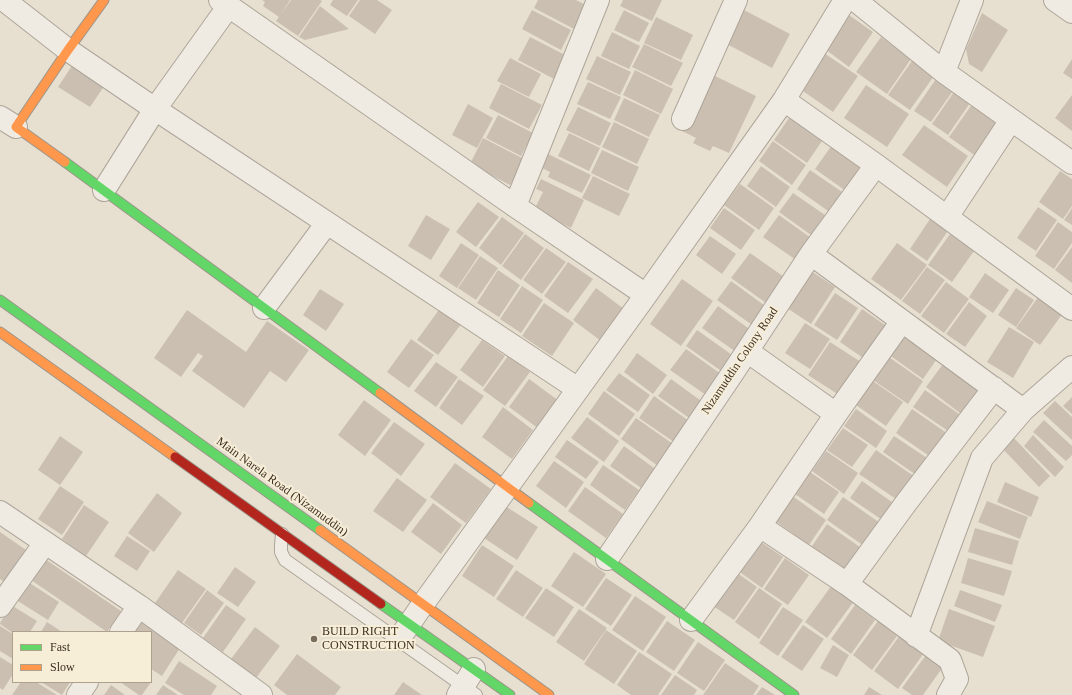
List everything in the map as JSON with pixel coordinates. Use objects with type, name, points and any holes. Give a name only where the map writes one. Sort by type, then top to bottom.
[{"type":"street","points":[[4,0],[68,50],[155,109],[578,389]]},
{"type":"street","points":[[104,0],[68,50],[8,122],[104,190],[507,487],[794,695]]},
{"type":"street","points":[[515,206],[598,0]]},
{"type":"street","points":[[683,119],[736,0]]},
{"type":"street","points":[[404,632],[784,100],[845,0]]},
{"type":"street","points":[[855,0],[944,72],[1072,163]]},
{"type":"street","points":[[944,72],[972,0]]},
{"type":"street","points":[[1055,0],[1072,12]]},
{"type":"street","points":[[104,190],[224,3],[515,206],[646,294]]},
{"type":"street","points":[[784,100],[876,165],[1072,309]]},
{"type":"street","points":[[946,217],[1011,120]]},
{"type":"street","name":"Nizamuddin Colony Road","points":[[607,559],[811,254],[876,165]]},
{"type":"street","points":[[264,308],[328,223]]},
{"type":"street","points":[[811,254],[1023,410]]},
{"type":"street","name":"Main Narela Road (Nizamuddin)","points":[[0,300],[549,695]]},
{"type":"street","points":[[691,620],[760,526],[836,414],[902,321]]},
{"type":"street","points":[[0,332],[282,534],[404,632],[468,686],[510,695]]},
{"type":"street","points":[[747,350],[836,414]]},
{"type":"street","points":[[916,636],[982,458],[1023,410],[1072,367]]},
{"type":"street","points":[[847,584],[906,503],[994,388]]},
{"type":"street","points":[[0,512],[139,606],[239,689],[261,695]]},
{"type":"street","points":[[760,526],[847,584],[950,660],[957,679],[948,695]]},
{"type":"street","points":[[0,606],[45,543]]},
{"type":"street","points":[[122,631],[139,606]]},
{"type":"street","points":[[78,695],[86,683]]},
{"type":"lane","points":[[282,534],[281,552],[286,560],[404,632],[468,686]]},
{"type":"building","points":[[262,0],[290,0],[279,17],[263,6],[265,2]]},
{"type":"building","points":[[291,0],[322,1],[298,36],[276,21]]},
{"type":"building","points":[[333,0],[358,0],[347,16],[330,5]]},
{"type":"building","points":[[360,0],[377,0],[392,10],[375,34],[349,16]]},
{"type":"building","points":[[538,0],[576,0],[588,6],[576,30],[534,8]]},
{"type":"building","points":[[623,0],[662,0],[652,21],[620,6]]},
{"type":"building","points":[[320,6],[349,29],[305,40],[299,37]]},
{"type":"building","points":[[742,9],[790,34],[772,68],[725,43]]},
{"type":"building","points":[[532,10],[571,30],[561,50],[522,29]]},
{"type":"building","points":[[624,10],[649,23],[639,42],[614,30]]},
{"type":"building","points":[[982,13],[1008,30],[982,72],[969,64],[966,49]]},
{"type":"building","points":[[849,15],[873,32],[849,67],[825,49]]},
{"type":"building","points":[[656,17],[693,35],[681,60],[644,43]]},
{"type":"building","points":[[612,32],[640,46],[629,69],[601,56]]},
{"type":"building","points":[[530,37],[569,57],[556,80],[518,60]]},
{"type":"building","points":[[881,37],[911,59],[887,94],[856,72]]},
{"type":"building","points":[[644,44],[683,63],[671,86],[632,67]]},
{"type":"building","points":[[824,53],[858,76],[833,112],[800,89]]},
{"type":"building","points":[[597,56],[631,72],[620,95],[586,79]]},
{"type":"building","points":[[77,58],[109,79],[90,107],[58,87]]},
{"type":"building","points":[[510,58],[541,74],[529,97],[497,81]]},
{"type":"building","points":[[914,58],[936,73],[910,110],[888,95]]},
{"type":"building","points":[[1072,59],[1072,79],[1063,73]]},
{"type":"building","points":[[635,70],[673,89],[661,114],[623,95]]},
{"type":"building","points":[[709,73],[756,96],[729,153],[713,146],[710,151],[693,143],[696,138],[682,131]]},
{"type":"building","points":[[938,76],[955,88],[931,122],[914,111]]},
{"type":"building","points":[[588,82],[621,97],[610,119],[577,104]]},
{"type":"building","points":[[501,84],[542,105],[529,129],[489,108]]},
{"type":"building","points":[[866,85],[909,114],[887,147],[844,118]]},
{"type":"building","points":[[956,89],[972,100],[948,135],[932,124]]},
{"type":"building","points":[[1072,95],[1072,131],[1055,118]]},
{"type":"building","points":[[624,98],[660,115],[649,137],[614,120]]},
{"type":"building","points":[[975,100],[1004,120],[977,157],[949,137]]},
{"type":"building","points":[[468,104],[493,118],[477,148],[452,135]]},
{"type":"building","points":[[578,107],[611,123],[600,146],[566,130]]},
{"type":"building","points":[[498,115],[533,133],[521,156],[486,138]]},
{"type":"building","points":[[791,115],[824,138],[807,163],[774,140]]},
{"type":"building","points":[[614,122],[649,139],[637,164],[602,147]]},
{"type":"building","points":[[924,125],[968,156],[947,187],[902,155]]},
{"type":"building","points":[[569,133],[600,148],[589,171],[558,156]]},
{"type":"building","points":[[483,138],[524,159],[510,185],[470,164]]},
{"type":"building","points":[[773,141],[806,165],[792,185],[759,161]]},
{"type":"building","points":[[832,145],[867,170],[850,194],[815,169]]},
{"type":"building","points":[[602,150],[639,167],[628,191],[591,173]]},
{"type":"building","points":[[548,154],[591,175],[582,193],[548,177],[550,172],[542,168]]},
{"type":"building","points":[[761,166],[790,187],[776,207],[747,186]]},
{"type":"building","points":[[810,170],[845,194],[831,213],[797,189]]},
{"type":"building","points":[[1060,171],[1072,179],[1072,206],[1063,219],[1039,202]]},
{"type":"building","points":[[593,176],[630,194],[619,216],[582,198]]},
{"type":"building","points":[[541,179],[584,200],[571,228],[534,210],[543,192],[536,189]]},
{"type":"building","points":[[740,184],[774,208],[759,230],[724,205]]},
{"type":"building","points":[[793,193],[825,215],[811,235],[779,212]]},
{"type":"building","points":[[478,202],[499,217],[476,247],[456,232]]},
{"type":"building","points":[[1038,207],[1057,220],[1036,251],[1017,238]]},
{"type":"building","points":[[724,208],[755,230],[741,250],[710,228]]},
{"type":"building","points":[[1072,208],[1072,225],[1064,220]]},
{"type":"building","points":[[426,215],[450,229],[431,260],[408,246]]},
{"type":"building","points":[[779,215],[811,238],[796,260],[763,237]]},
{"type":"building","points":[[502,217],[524,233],[501,265],[479,248]]},
{"type":"building","points":[[930,219],[948,231],[927,261],[910,249]]},
{"type":"building","points":[[1058,222],[1072,232],[1072,243],[1054,269],[1035,256]]},
{"type":"building","points":[[525,234],[544,248],[521,280],[502,266]]},
{"type":"building","points":[[950,234],[974,251],[952,282],[928,265]]},
{"type":"building","points":[[710,236],[736,254],[722,274],[696,255]]},
{"type":"building","points":[[461,243],[479,255],[457,288],[439,276]]},
{"type":"building","points":[[897,243],[927,265],[901,300],[871,279]]},
{"type":"building","points":[[1072,247],[1072,283],[1055,270]]},
{"type":"building","points":[[546,248],[566,262],[542,294],[523,280]]},
{"type":"building","points":[[750,253],[787,279],[769,305],[731,278]]},
{"type":"building","points":[[480,256],[498,268],[476,300],[458,288]]},
{"type":"building","points":[[568,262],[593,279],[568,313],[544,296]]},
{"type":"building","points":[[927,267],[945,280],[920,314],[902,301]]},
{"type":"building","points":[[808,269],[835,287],[811,324],[784,306]]},
{"type":"building","points":[[498,270],[520,285],[499,317],[477,303]]},
{"type":"building","points":[[985,273],[1009,290],[993,313],[969,297]]},
{"type":"building","points":[[682,279],[713,301],[681,346],[650,324]]},
{"type":"building","points":[[731,281],[768,308],[755,327],[717,300]]},
{"type":"building","points":[[946,282],[969,299],[944,333],[921,316]]},
{"type":"building","points":[[522,286],[543,300],[521,333],[500,319]]},
{"type":"building","points":[[596,288],[624,309],[601,341],[573,320]]},
{"type":"building","points":[[1016,288],[1034,300],[1016,327],[998,315]]},
{"type":"building","points":[[320,289],[344,304],[326,331],[303,315]]},
{"type":"building","points":[[835,293],[858,308],[837,340],[814,325]]},
{"type":"building","points":[[1039,296],[1063,313],[1040,345],[1016,328]]},
{"type":"building","points":[[969,302],[987,316],[965,347],[946,334]]},
{"type":"building","points":[[544,303],[574,323],[552,356],[522,336]]},
{"type":"building","points":[[718,306],[752,331],[736,352],[702,328]]},
{"type":"building","points":[[441,307],[462,323],[438,355],[417,340]]},
{"type":"building","points":[[862,309],[888,327],[866,360],[840,342]]},
{"type":"building","points":[[187,310],[246,352],[267,321],[309,350],[286,382],[270,371],[244,408],[192,371],[203,356],[198,353],[181,377],[154,358]]},
{"type":"building","points":[[805,323],[830,339],[810,369],[785,353]]},
{"type":"building","points":[[1009,327],[1034,342],[1013,378],[987,362]]},
{"type":"building","points":[[697,330],[735,357],[724,373],[686,346]]},
{"type":"building","points":[[904,331],[939,356],[923,379],[888,354]]},
{"type":"building","points":[[411,339],[434,355],[409,388],[387,372]]},
{"type":"building","points":[[482,340],[505,356],[483,387],[460,370]]},
{"type":"building","points":[[830,342],[861,362],[839,395],[808,375]]},
{"type":"building","points":[[686,349],[721,374],[706,395],[670,370]]},
{"type":"building","points":[[637,353],[667,375],[653,394],[624,372]]},
{"type":"building","points":[[886,355],[923,381],[908,404],[870,378]]},
{"type":"building","points":[[508,356],[530,372],[505,406],[483,390]]},
{"type":"building","points":[[946,360],[983,390],[965,417],[926,387]]},
{"type":"building","points":[[436,362],[458,377],[436,407],[414,391]]},
{"type":"building","points":[[619,373],[650,395],[638,412],[606,390]]},
{"type":"building","points":[[459,379],[484,396],[462,425],[439,408]]},
{"type":"building","points":[[529,379],[559,401],[539,429],[509,407]]},
{"type":"building","points":[[671,379],[704,403],[692,420],[658,396]]},
{"type":"building","points":[[870,379],[903,402],[886,426],[853,403]]},
{"type":"building","points":[[925,390],[959,414],[948,431],[913,407]]},
{"type":"building","points":[[604,391],[635,414],[619,436],[588,414]]},
{"type":"building","points":[[654,396],[689,421],[674,442],[639,418]]},
{"type":"building","points":[[1072,397],[1072,414],[1063,406]]},
{"type":"building","points":[[364,400],[391,420],[365,456],[338,435]]},
{"type":"building","points":[[1055,401],[1072,417],[1072,440],[1043,413]]},
{"type":"building","points":[[503,407],[533,430],[512,459],[482,437]]},
{"type":"building","points":[[856,409],[887,431],[876,448],[844,426]]},
{"type":"building","points":[[912,409],[951,436],[935,460],[896,433]]},
{"type":"building","points":[[587,417],[619,441],[604,462],[571,438]]},
{"type":"building","points":[[636,418],[673,444],[658,466],[621,439]]},
{"type":"building","points":[[1044,420],[1072,446],[1072,455],[1066,461],[1033,432]]},
{"type":"building","points":[[394,422],[425,444],[401,476],[371,453]]},
{"type":"building","points":[[843,428],[868,445],[852,467],[827,450]]},
{"type":"building","points":[[1033,435],[1064,467],[1055,477],[1024,446]]},
{"type":"building","points":[[60,436],[83,452],[60,485],[38,470]]},
{"type":"building","points":[[894,436],[933,462],[922,479],[883,452]]},
{"type":"building","points":[[1013,437],[1050,476],[1039,487],[1002,448]]},
{"type":"building","points":[[567,440],[599,462],[586,479],[555,457]]},
{"type":"building","points":[[624,446],[658,471],[644,490],[610,466]]},
{"type":"building","points":[[876,450],[918,479],[902,503],[859,474]]},
{"type":"building","points":[[826,451],[858,473],[844,494],[812,471]]},
{"type":"building","points":[[554,461],[584,482],[566,508],[536,486]]},
{"type":"building","points":[[455,463],[491,489],[466,523],[430,497]]},
{"type":"building","points":[[603,465],[639,490],[625,510],[590,485]]},
{"type":"building","points":[[810,472],[839,492],[824,514],[795,494]]},
{"type":"building","points":[[397,478],[427,500],[403,532],[373,511]]},
{"type":"building","points":[[862,481],[899,507],[888,524],[850,498]]},
{"type":"building","points":[[1005,482],[1039,497],[1031,517],[997,502]]},
{"type":"building","points":[[60,486],[84,502],[62,535],[38,519]]},
{"type":"building","points":[[585,487],[623,514],[606,538],[568,511]]},
{"type":"building","points":[[157,493],[182,513],[154,552],[128,533]]},
{"type":"building","points":[[791,495],[826,520],[809,545],[774,520]]},
{"type":"building","points":[[843,497],[880,523],[864,546],[827,520]]},
{"type":"building","points":[[987,501],[1028,517],[1020,539],[978,522]]},
{"type":"building","points":[[433,503],[462,525],[441,554],[411,532]]},
{"type":"building","points":[[502,504],[538,527],[517,560],[481,536]]},
{"type":"building","points":[[84,505],[109,522],[86,556],[62,539]]},
{"type":"building","points":[[827,524],[867,552],[849,576],[810,549]]},
{"type":"building","points":[[975,528],[1019,541],[1012,565],[968,552]]},
{"type":"building","points":[[0,532],[26,550],[4,582],[0,579]]},
{"type":"building","points":[[127,536],[150,551],[137,571],[114,556]]},
{"type":"building","points":[[758,540],[783,557],[762,588],[737,570]]},
{"type":"building","points":[[482,545],[514,566],[494,597],[462,576]]},
{"type":"building","points":[[574,552],[606,574],[583,607],[551,586]]},
{"type":"building","points":[[785,558],[809,575],[788,605],[764,589]]},
{"type":"building","points":[[968,558],[1012,571],[1004,596],[961,583]]},
{"type":"building","points":[[45,559],[121,611],[108,631],[106,631],[31,580]]},
{"type":"building","points":[[235,567],[256,582],[238,607],[217,593]]},
{"type":"building","points":[[178,570],[206,589],[182,623],[155,603]]},
{"type":"building","points":[[516,570],[543,588],[523,617],[496,599]]},
{"type":"building","points":[[733,570],[757,587],[734,620],[710,604]]},
{"type":"building","points":[[606,578],[632,595],[611,626],[585,609]]},
{"type":"building","points":[[25,580],[59,602],[48,620],[13,598]]},
{"type":"building","points":[[832,585],[854,601],[827,638],[805,622]]},
{"type":"building","points":[[546,588],[574,607],[554,637],[525,618]]},
{"type":"building","points":[[759,588],[782,604],[759,639],[735,622]]},
{"type":"building","points":[[207,590],[224,603],[201,635],[184,623]]},
{"type":"building","points":[[960,590],[1002,605],[995,622],[954,606]]},
{"type":"building","points":[[635,596],[666,617],[643,651],[612,630]]},
{"type":"building","points":[[11,605],[37,621],[31,631],[12,631],[12,632],[0,623]]},
{"type":"building","points":[[226,605],[246,619],[223,652],[203,638]]},
{"type":"building","points":[[855,605],[875,620],[851,654],[831,639]]},
{"type":"building","points":[[783,607],[803,620],[778,656],[759,643]]},
{"type":"building","points":[[579,609],[607,628],[584,661],[556,642]]},
{"type":"building","points":[[949,609],[995,626],[983,657],[938,641]]},
{"type":"building","points":[[139,621],[180,648],[162,676],[152,670],[152,631],[133,631]]},
{"type":"building","points":[[667,621],[695,640],[674,671],[646,652]]},
{"type":"building","points":[[878,621],[897,636],[872,670],[853,655]]},
{"type":"building","points":[[47,622],[60,631],[42,631]]},
{"type":"building","points":[[803,625],[824,639],[802,671],[781,657]]},
{"type":"building","points":[[0,626],[12,633],[12,658],[0,651]]},
{"type":"building","points":[[255,627],[280,646],[256,678],[231,659]]},
{"type":"building","points":[[606,630],[637,651],[614,684],[584,664]]},
{"type":"building","points":[[900,635],[924,653],[898,689],[874,671]]},
{"type":"building","points":[[698,642],[725,660],[704,691],[677,673]]},
{"type":"building","points":[[833,645],[849,655],[837,677],[820,668]]},
{"type":"building","points":[[639,652],[672,674],[658,695],[631,695],[617,685]]},
{"type":"building","points":[[297,654],[341,687],[335,695],[287,695],[274,685]]},
{"type":"building","points":[[926,655],[943,667],[923,695],[912,695],[902,688]]},
{"type":"building","points":[[0,657],[12,664],[12,676],[3,690],[0,688]]},
{"type":"building","points":[[179,661],[217,686],[211,695],[184,695],[165,683]]},
{"type":"building","points":[[725,663],[759,686],[753,695],[703,695]]},
{"type":"building","points":[[675,675],[697,690],[694,695],[661,695]]},
{"type":"building","points":[[403,682],[422,695],[394,695]]},
{"type":"building","points":[[20,683],[38,683],[57,695],[12,695]]},
{"type":"building","points":[[43,683],[69,683],[62,695]]},
{"type":"building","points":[[121,683],[150,683],[142,695],[139,695]]},
{"type":"building","points":[[111,685],[125,695],[104,695]]},
{"type":"building","points":[[163,685],[178,695],[156,695]]},
{"type":"building","points":[[762,687],[775,695],[756,695]]},
{"type":"building","points":[[869,687],[882,695],[864,695]]},
{"type":"traffic: fast","points":[[65,162],[380,393]]},
{"type":"traffic: fast","points":[[0,300],[320,530]]},
{"type":"traffic: fast","points":[[529,503],[794,695]]},
{"type":"traffic: fast","points":[[381,604],[510,695]]},
{"type":"traffic: slow","points":[[65,162],[16,127],[104,0]]},
{"type":"traffic: slow","points":[[0,332],[175,457]]},
{"type":"traffic: slow","points":[[380,393],[529,503]]},
{"type":"traffic: slow","points":[[320,530],[549,695]]},
{"type":"traffic: jam","points":[[175,457],[381,604]]},
{"type":"place","name":"BUILD RIGHT CONSTRUCTION","points":[[314,639]]}]
